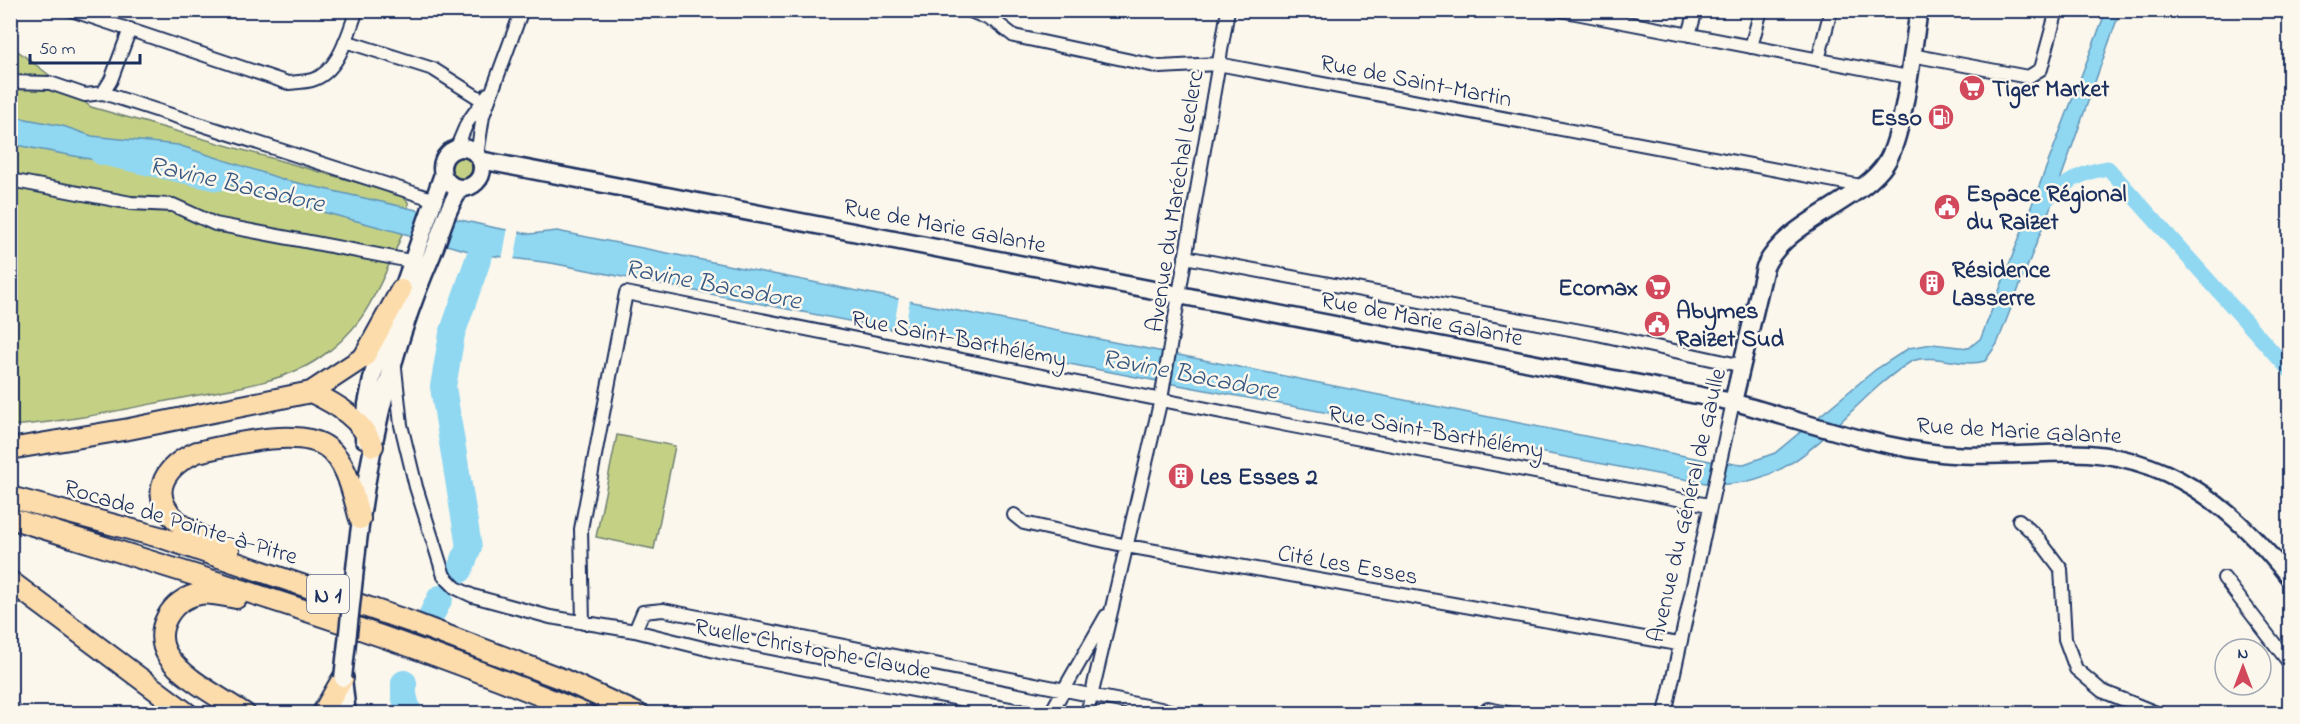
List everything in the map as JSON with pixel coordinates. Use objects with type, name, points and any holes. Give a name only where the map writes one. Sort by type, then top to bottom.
[{"type":"highway","points":[[10,449],[129,429],[311,393],[364,357],[400,290]]},
{"type":"highway","points":[[311,393],[338,405],[369,438]]},
{"type":"highway","points":[[304,586],[222,547],[176,521],[163,499],[165,474],[182,458],[197,452],[281,438],[309,438],[328,448],[341,464],[360,519]]},
{"type":"highway","name":"Rocade de Pointe-à-Pitre","points":[[10,497],[163,538],[304,586],[489,651],[562,679],[638,714]]},
{"type":"highway","name":"Rocade de Pointe-à-Pitre","points":[[10,518],[286,603],[500,680],[585,714]]},
{"type":"highway","points":[[10,581],[188,714]]},
{"type":"highway","points":[[245,714],[173,663],[165,648],[163,623],[180,602],[200,594],[236,597],[264,605],[286,603]]},
{"type":"highway","points":[[322,714],[343,678]]},
{"type":"highway","points":[[500,680],[558,714]]},
{"type":"main road","name":"Avenue du Général de Gaulle","points":[[1733,402],[1766,267],[1772,255],[1798,231],[1861,186],[1886,165],[1891,154],[1908,77],[1919,10]]},
{"type":"main road","name":"Rue de Marie Galante","points":[[456,149],[469,149],[479,158],[507,165],[1733,402]]},
{"type":"main road","points":[[347,714],[343,678],[369,438],[373,374],[437,187],[445,157],[456,149]]},
{"type":"main road","points":[[478,179],[482,168],[479,158]]},
{"type":"main road","points":[[369,438],[394,355],[432,253],[458,192],[507,165]]},
{"type":"main road","points":[[437,187],[450,183],[458,192]]},
{"type":"street","points":[[71,10],[288,83],[313,80],[329,70],[345,41],[357,10]]},
{"type":"street","points":[[479,158],[481,127],[522,10]]},
{"type":"street","name":"Rue de Saint-Martin","points":[[968,10],[996,22],[1014,36],[1160,67],[1218,64],[1861,186]]},
{"type":"street","name":"Avenue du Maréchal Leclerc","points":[[1087,714],[1162,394],[1228,10]]},
{"type":"street","points":[[1560,10],[1623,16],[1689,35],[1908,77]]},
{"type":"street","points":[[1689,35],[1696,10]]},
{"type":"street","points":[[1751,47],[1761,10]]},
{"type":"street","points":[[1818,60],[1831,10]]},
{"type":"street","points":[[1911,55],[2022,76],[2033,75],[2041,69],[2057,10]]},
{"type":"street","points":[[103,93],[111,80],[130,29]]},
{"type":"street","points":[[345,41],[432,69],[482,100]]},
{"type":"street","points":[[10,82],[50,83],[85,95],[103,93],[437,187]]},
{"type":"street","points":[[456,149],[467,123],[482,100],[493,89]]},
{"type":"street","points":[[10,180],[131,203],[173,205],[215,224],[413,253]]},
{"type":"street","points":[[1185,257],[1597,334],[1743,366]]},
{"type":"street","name":"Rue Saint-Barthélémy","points":[[583,623],[581,529],[626,293],[1710,500]]},
{"type":"street","name":"Ruelle Christophe Claude","points":[[394,355],[401,425],[416,487],[444,576],[456,588],[473,596],[583,623],[635,631],[719,652],[1036,714]]},
{"type":"street","name":"Rue de Marie Galante","points":[[1733,402],[1842,433],[1914,450],[1945,454],[2071,453],[2117,457],[2147,465],[2171,474],[2207,495],[2237,520],[2289,579]]},
{"type":"street","name":"Avenue du Général de Gaulle","points":[[1665,714],[1678,644],[1733,402]]},
{"type":"street","name":"Cité Les Esses","points":[[1014,515],[1024,523],[1127,546],[1678,644]]},
{"type":"street","points":[[2019,520],[2037,537],[2061,568],[2065,639],[2076,669],[2102,691],[2159,714]]},
{"type":"street","points":[[2224,578],[2289,664]]},
{"type":"street","points":[[1050,714],[1111,608]]},
{"type":"street","points":[[635,631],[643,612],[663,610],[1186,714]]},
{"type":"street","points":[[1482,714],[1488,709],[1513,714]]},
{"type":"green space","points":[[10,45],[91,107],[401,195],[408,202],[407,218],[402,235],[375,295],[352,329],[331,350],[318,359],[270,380],[96,415],[11,426]]},
{"type":"green space","points":[[461,157],[469,160],[472,168],[469,176],[461,179],[453,176],[450,168],[453,160]]},
{"type":"green space","points":[[617,435],[675,446],[654,549],[596,537]]},
{"type":"water","points":[[2106,11],[2120,11],[2054,198],[1997,344],[1985,361],[1967,363],[1921,359],[1912,361],[1887,379],[1820,441],[1797,459],[1772,473],[1743,482],[1711,484],[1157,381],[551,263],[480,254],[136,159],[127,166],[11,144],[10,116],[63,126],[92,136],[178,145],[285,180],[496,228],[530,234],[557,231],[1715,462],[1744,464],[1775,453],[1875,370],[1909,348],[1932,344],[1969,348],[1981,338]]},
{"type":"pier","points":[[508,227],[520,229],[514,261],[502,260]]},
{"type":"pier","points":[[899,297],[910,300],[904,334],[893,332]]},
{"type":"waterway","name":"Ravine Bacadore","points":[[102,152],[218,178]]},
{"type":"waterway","points":[[2043,203],[2073,180],[2090,172],[2108,168],[2290,371]]},
{"type":"waterway","points":[[460,570],[469,547],[443,387],[452,334],[485,240]]},
{"type":"waterway","points":[[432,614],[440,598]]},
{"type":"waterway","points":[[404,683],[404,695],[409,714]]},
{"type":"place","name":"Tiger Market","points":[[1972,88]]},
{"type":"place","name":"Esso","points":[[1941,117]]},
{"type":"place","name":"Espace Régional du Raizet","points":[[1947,207]]},
{"type":"place","name":"Résidence Lasserre","points":[[1932,283]]},
{"type":"place","name":"Ecomax","points":[[1658,287]]},
{"type":"place","name":"Abymes Raizet Sud","points":[[1657,324]]},
{"type":"place","name":"Les Esses 2","points":[[1181,476]]}]
